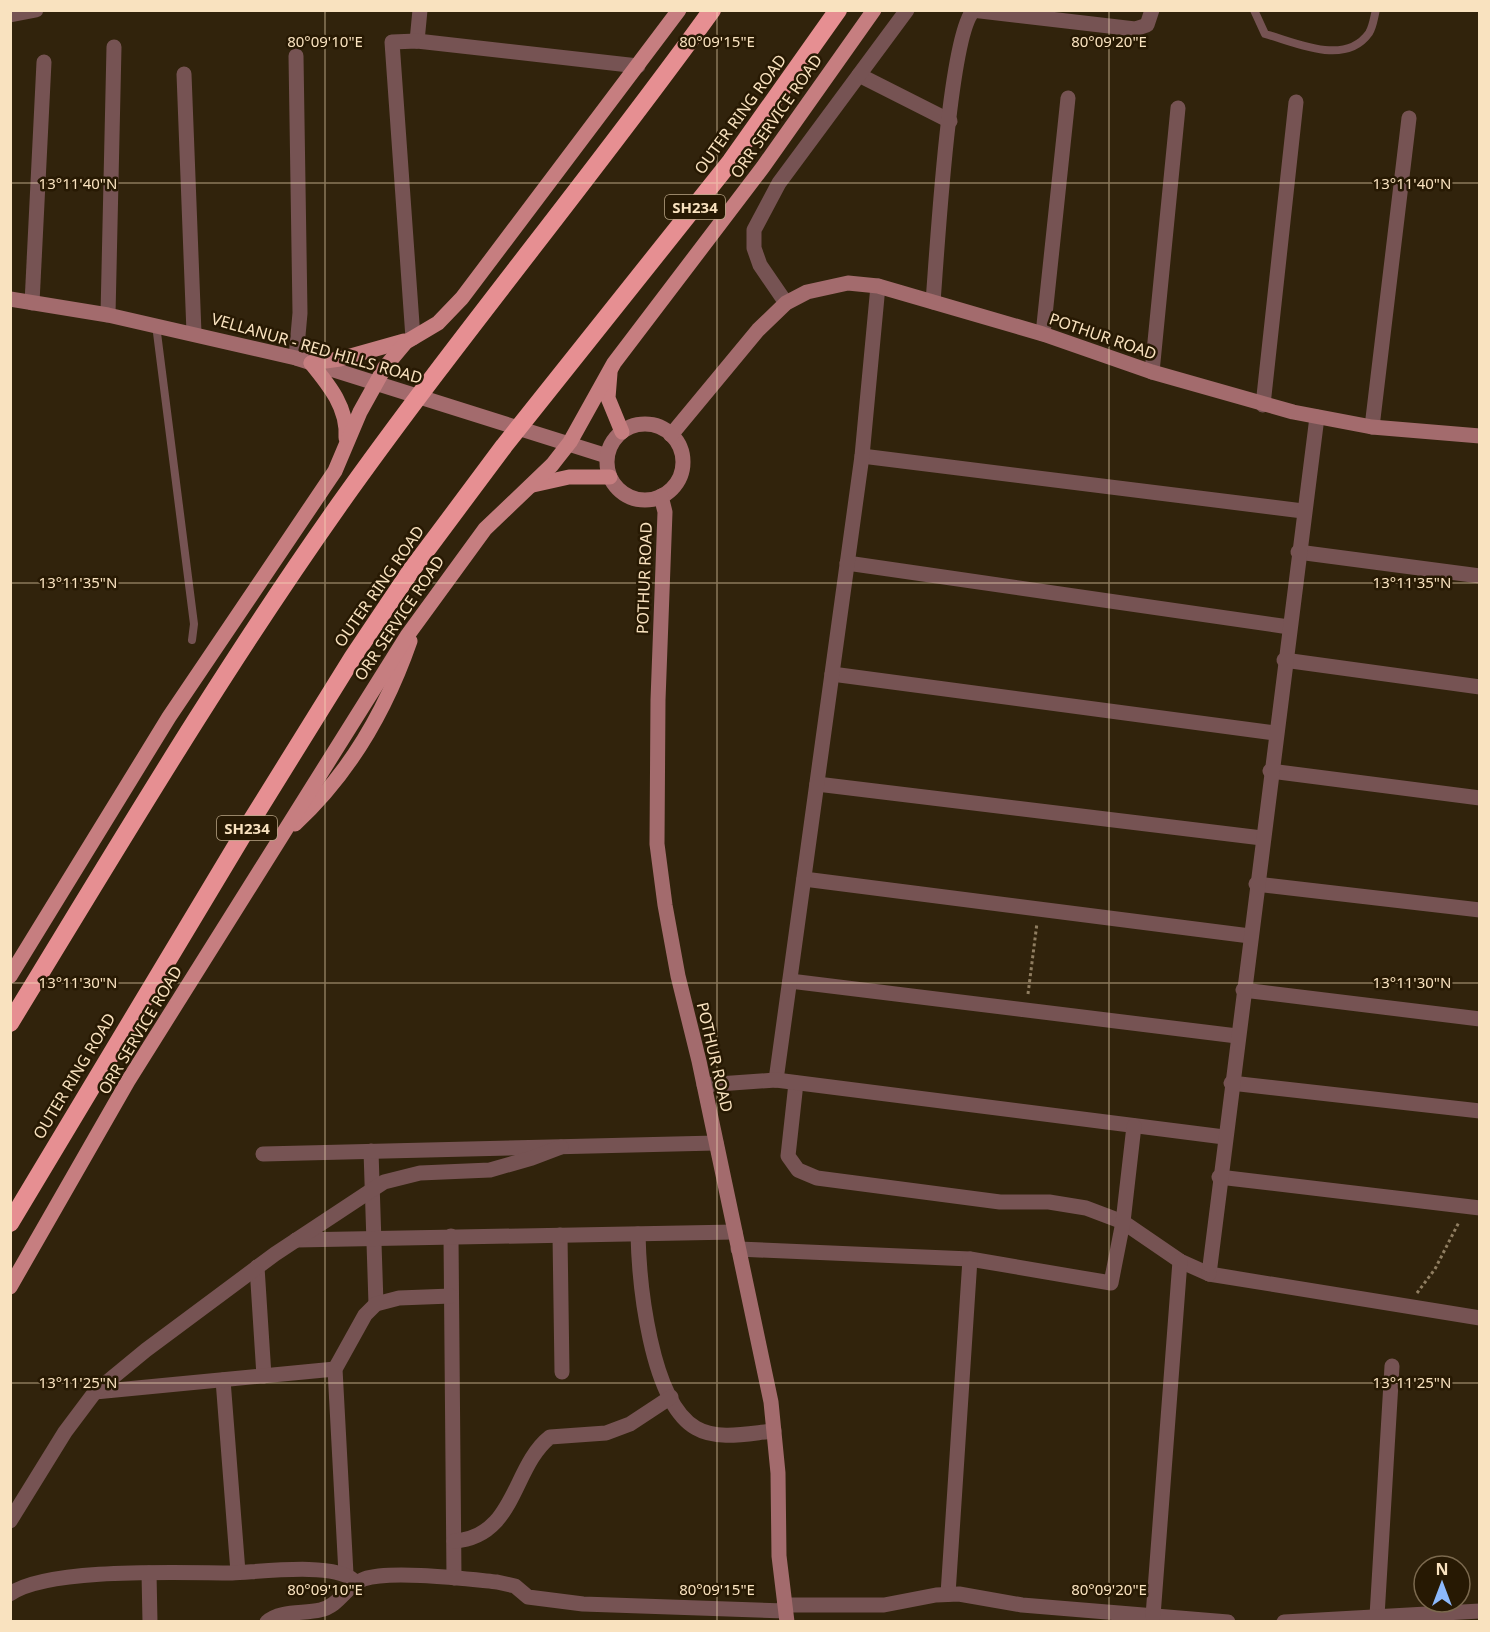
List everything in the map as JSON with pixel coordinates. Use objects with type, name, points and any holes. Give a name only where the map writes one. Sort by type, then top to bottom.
[{"type":"highway","points":[[10,1023],[218,684],[282,587],[401,418],[712,10]]},
{"type":"highway","name":"OUTER RING ROAD","points":[[10,1223],[124,1029],[353,657],[411,572],[542,397],[731,161],[838,10]]},
{"type":"main road","points":[[10,976],[169,717],[246,599],[335,471],[346,444],[393,354],[413,338],[438,323],[462,298],[679,10]]},
{"type":"main road","name":"ORR SERVICE ROAD","points":[[10,1287],[128,1081],[417,621],[485,529],[552,465],[570,442],[611,367],[763,167],[874,10]]},
{"type":"main road","points":[[303,360],[357,355],[413,338]]},
{"type":"main road","points":[[303,360],[330,387],[341,406],[347,427],[346,444]]},
{"type":"main road","points":[[611,367],[608,398],[622,432]]},
{"type":"main road","points":[[531,486],[569,477],[610,477]]},
{"type":"street","points":[[10,15],[36,10]]},
{"type":"street","points":[[417,41],[420,10]]},
{"type":"street","points":[[786,303],[760,265],[754,248],[754,230],[779,183],[908,10]]},
{"type":"street","points":[[933,302],[956,61],[967,18],[973,11],[1135,29],[1147,25],[1152,10]]},
{"type":"street","points":[[413,338],[392,42],[417,41],[638,66]]},
{"type":"street","points":[[108,315],[114,47]]},
{"type":"street","points":[[296,56],[300,313],[303,360]]},
{"type":"street","points":[[32,303],[44,62]]},
{"type":"street","points":[[184,74],[194,333]]},
{"type":"street","points":[[859,75],[950,121]]},
{"type":"street","points":[[1043,334],[1068,98]]},
{"type":"street","points":[[1263,405],[1296,102]]},
{"type":"street","points":[[1152,372],[1178,108]]},
{"type":"street","points":[[1372,427],[1409,118]]},
{"type":"street","name":"POTHUR ROAD","points":[[671,435],[758,330],[786,303],[823,287],[848,283],[878,286],[1043,334],[1152,372],[1263,405],[1372,427],[1479,436]]},
{"type":"street","points":[[776,1080],[862,456],[878,286]]},
{"type":"street","name":"VELLANUR - RED HILLS ROAD","points":[[10,299],[108,315],[303,360],[570,442],[607,456]]},
{"type":"street","points":[[1209,1274],[1270,771],[1317,417]]},
{"type":"street","points":[[610,477],[607,456],[612,442],[622,432],[638,425],[656,426],[671,435],[681,451],[682,469],[674,486],[662,496]]},
{"type":"street","points":[[862,456],[1303,511]]},
{"type":"street","name":"POTHUR ROAD","points":[[610,477],[627,496],[644,500],[662,496],[665,512],[658,700],[657,844],[676,966],[704,1085],[771,1402],[785,1612]]},
{"type":"street","points":[[1298,552],[1479,576]]},
{"type":"street","points":[[847,564],[1289,627]]},
{"type":"street","points":[[1284,660],[1479,687]]},
{"type":"street","points":[[832,674],[1275,733]]},
{"type":"street","points":[[1270,771],[1479,798]]},
{"type":"street","points":[[817,784],[1262,838]]},
{"type":"street","points":[[804,879],[1250,936]]},
{"type":"street","points":[[1256,884],[1479,910]]},
{"type":"street","points":[[790,981],[1237,1036]]},
{"type":"street","points":[[1243,990],[1479,1019]]},
{"type":"street","points":[[704,1085],[776,1080],[1224,1137]]},
{"type":"street","points":[[796,1083],[788,1156],[798,1170],[817,1178],[1000,1202],[1069,1204],[1101,1212],[1123,1222],[1180,1261],[1209,1274],[1479,1318]]},
{"type":"street","points":[[1231,1083],[1479,1111]]},
{"type":"street","points":[[738,1249],[970,1259],[1111,1283],[1123,1222],[1134,1126]]},
{"type":"street","points":[[263,1154],[716,1143]]},
{"type":"street","points":[[10,1521],[65,1432],[95,1392],[146,1350],[296,1240],[384,1182],[420,1173],[490,1170],[561,1147]]},
{"type":"street","points":[[420,1173],[434,1150]]},
{"type":"street","points":[[371,1151],[375,1304]]},
{"type":"street","points":[[1219,1178],[1473,1208]]},
{"type":"street","points":[[296,1240],[735,1232]]},
{"type":"street","points":[[638,1234],[639,1283],[647,1329],[671,1397],[687,1421],[711,1434],[774,1431]]},
{"type":"street","points":[[560,1235],[562,1372]]},
{"type":"street","points":[[451,1236],[454,1578]]},
{"type":"street","points":[[948,1594],[970,1259]]},
{"type":"street","points":[[1153,1616],[1180,1261]]},
{"type":"street","points":[[257,1267],[264,1376]]},
{"type":"street","points":[[267,1622],[283,1614],[321,1610],[335,1605],[351,1579],[335,1369],[365,1315],[375,1304],[399,1298],[451,1296]]},
{"type":"street","points":[[1382,1618],[1392,1366]]},
{"type":"street","points":[[95,1392],[335,1369]]},
{"type":"street","points":[[223,1380],[238,1572]]},
{"type":"street","points":[[454,1541],[468,1540],[487,1530],[503,1513],[535,1454],[550,1437],[606,1433],[630,1424],[671,1397]]},
{"type":"street","points":[[10,1594],[46,1582],[112,1574],[304,1569],[351,1579],[454,1578],[497,1582],[515,1586],[528,1596],[583,1604],[785,1612],[884,1605],[948,1594],[992,1598],[1022,1605],[1228,1622]]},
{"type":"street","points":[[149,1573],[150,1622]]},
{"type":"street","points":[[1287,1621],[1382,1618],[1479,1611]]},
{"type":"lane","points":[[1254,10],[1265,34],[1325,50],[1341,51],[1356,44],[1369,32],[1376,10]]},
{"type":"lane","points":[[156,326],[194,624],[192,640]]},
{"type":"path","points":[[1026,1011],[1039,909]]},
{"type":"path","points":[[1407,1307],[1435,1269],[1473,1208]]}]
